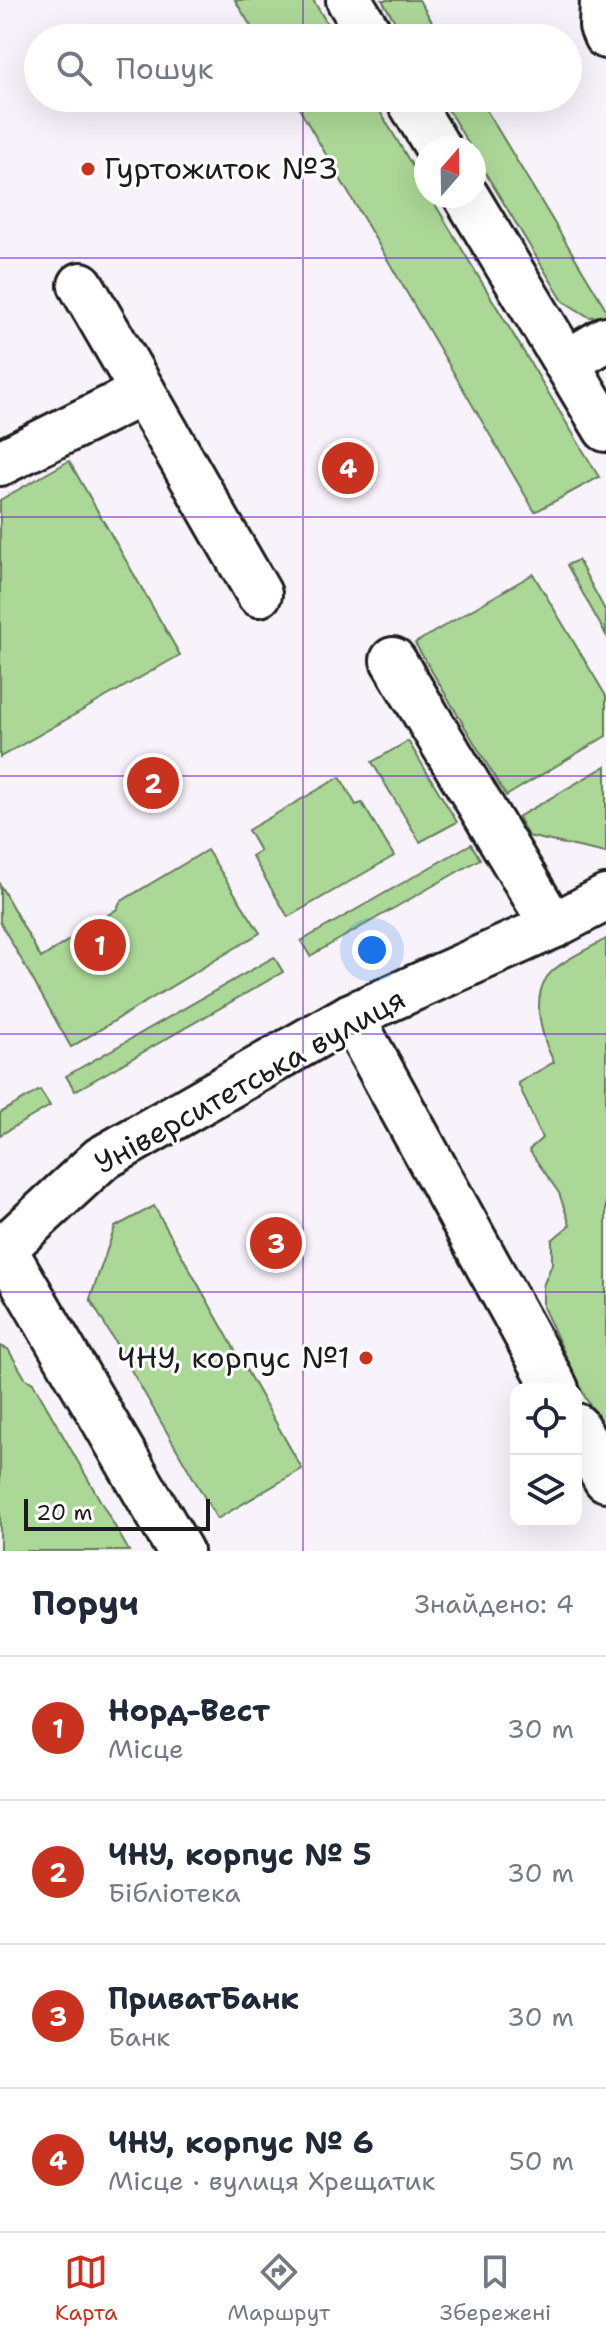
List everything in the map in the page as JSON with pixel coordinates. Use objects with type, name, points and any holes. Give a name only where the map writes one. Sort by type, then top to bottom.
[{"type":"street","points":[[349,0],[364,24]]},
{"type":"street","points":[[603,0],[602,26],[606,36]]},
{"type":"street","points":[[416,112],[431,136]]},
{"type":"street","points":[[473,208],[606,429]]},
{"type":"street","points":[[81,285],[259,594]]},
{"type":"street","points":[[566,363],[606,339]]},
{"type":"street","points":[[0,463],[143,392]]},
{"type":"street","points":[[393,660],[553,926]]},
{"type":"street","name":"Університетська вулиця","points":[[2,1251],[101,1159],[351,1016],[553,926],[606,898]]},
{"type":"street","points":[[351,1016],[553,1383]]},
{"type":"street","points":[[2,1251],[180,1551]]},
{"type":"street","points":[[582,1437],[606,1479]]},
{"type":"green space","points":[[235,0],[313,0],[328,24],[250,24]]},
{"type":"green space","points":[[382,0],[419,0],[434,24],[397,24]]},
{"type":"green space","points":[[301,112],[380,112],[414,169],[414,208],[437,208],[599,477],[535,512]]},
{"type":"green space","points":[[449,112],[487,112],[606,309],[606,316],[589,317],[563,301],[486,174],[486,136],[464,136]]},
{"type":"green space","points":[[69,461],[180,655],[0,757],[0,500]]},
{"type":"green space","points":[[578,560],[606,612],[606,635],[567,565]]},
{"type":"green space","points":[[533,574],[606,696],[606,736],[506,796],[415,643]]},
{"type":"green space","points":[[408,741],[457,822],[420,842],[372,762]]},
{"type":"green space","points":[[606,766],[606,853],[528,836],[518,817]]},
{"type":"green space","points":[[340,777],[356,805],[362,803],[394,856],[288,917],[252,856],[260,851],[248,830]]},
{"type":"green space","points":[[471,844],[480,859],[310,956],[301,941]]},
{"type":"green space","points":[[207,850],[260,933],[71,1047],[0,922],[0,885],[41,958],[117,909],[120,902]]},
{"type":"green space","points":[[606,939],[606,1432],[585,1397],[582,1383],[578,1383],[543,1307],[543,1286],[552,1264],[552,1240],[570,1225],[559,1193],[529,1150],[542,1138],[518,1083],[554,1062],[542,1031],[540,997],[547,977],[566,961]]},
{"type":"green space","points":[[274,957],[283,972],[75,1091],[66,1076]]},
{"type":"green space","points":[[40,1090],[50,1106],[0,1135],[0,1113]]},
{"type":"green space","points":[[154,1206],[302,1469],[217,1519],[90,1299],[115,1227]]},
{"type":"green space","points":[[0,1346],[8,1349],[25,1378],[33,1383],[129,1551],[0,1551]]},
{"type":"place","name":"Гуртожиток №3","points":[[88,169]]},
{"type":"place","name":"ЧНУ, корпус № 6","points":[[348,468]]},
{"type":"place","name":"ЧНУ, корпус № 5","points":[[153,783]]},
{"type":"place","name":"Норд-Вест","points":[[100,945]]},
{"type":"place","name":"ПриватБанк","points":[[276,1243]]},
{"type":"place","name":"ЧНУ, корпус №1","points":[[366,1358]]}]
